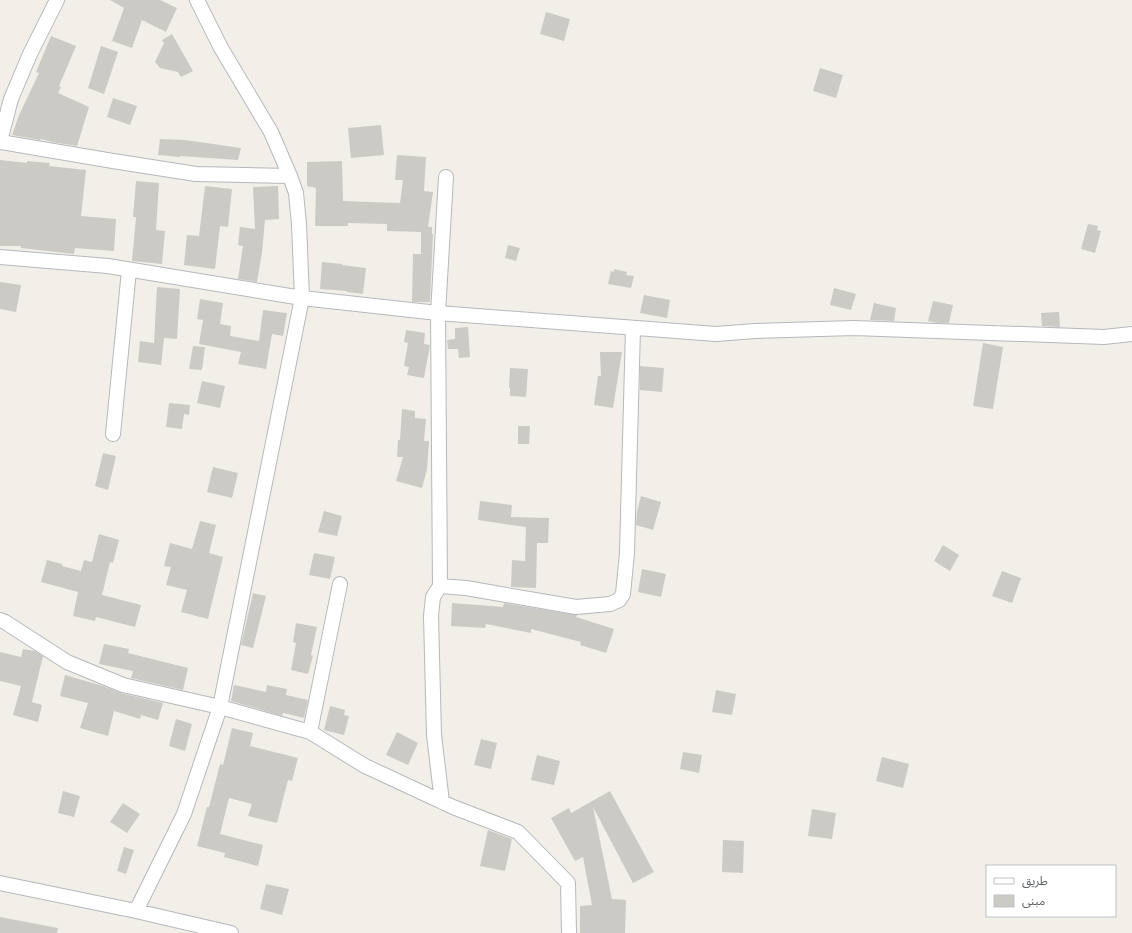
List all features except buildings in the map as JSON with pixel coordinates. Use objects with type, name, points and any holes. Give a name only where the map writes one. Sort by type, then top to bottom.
[{"type":"street","points":[[57,0],[30,54],[11,99],[0,141],[196,174],[290,176]]},
{"type":"street","points":[[136,911],[184,814],[220,707],[302,298],[299,224],[296,193],[271,132],[221,48],[197,0]]},
{"type":"street","points":[[442,802],[434,735],[431,616],[433,597],[440,586],[438,313],[446,176]]},
{"type":"street","points":[[0,257],[108,266],[302,298],[438,313],[716,334],[754,331],[854,328],[1104,337],[1132,334]]},
{"type":"street","points":[[113,434],[129,270]]},
{"type":"street","points":[[440,586],[466,588],[576,607],[610,604],[620,600],[623,594],[627,553],[633,328]]},
{"type":"street","points":[[310,732],[340,584]]},
{"type":"street","points":[[0,620],[68,662],[123,685],[220,707],[310,732],[364,766],[442,802],[518,832],[568,883],[569,933]]},
{"type":"street","points":[[0,883],[136,911],[231,933]]}]
